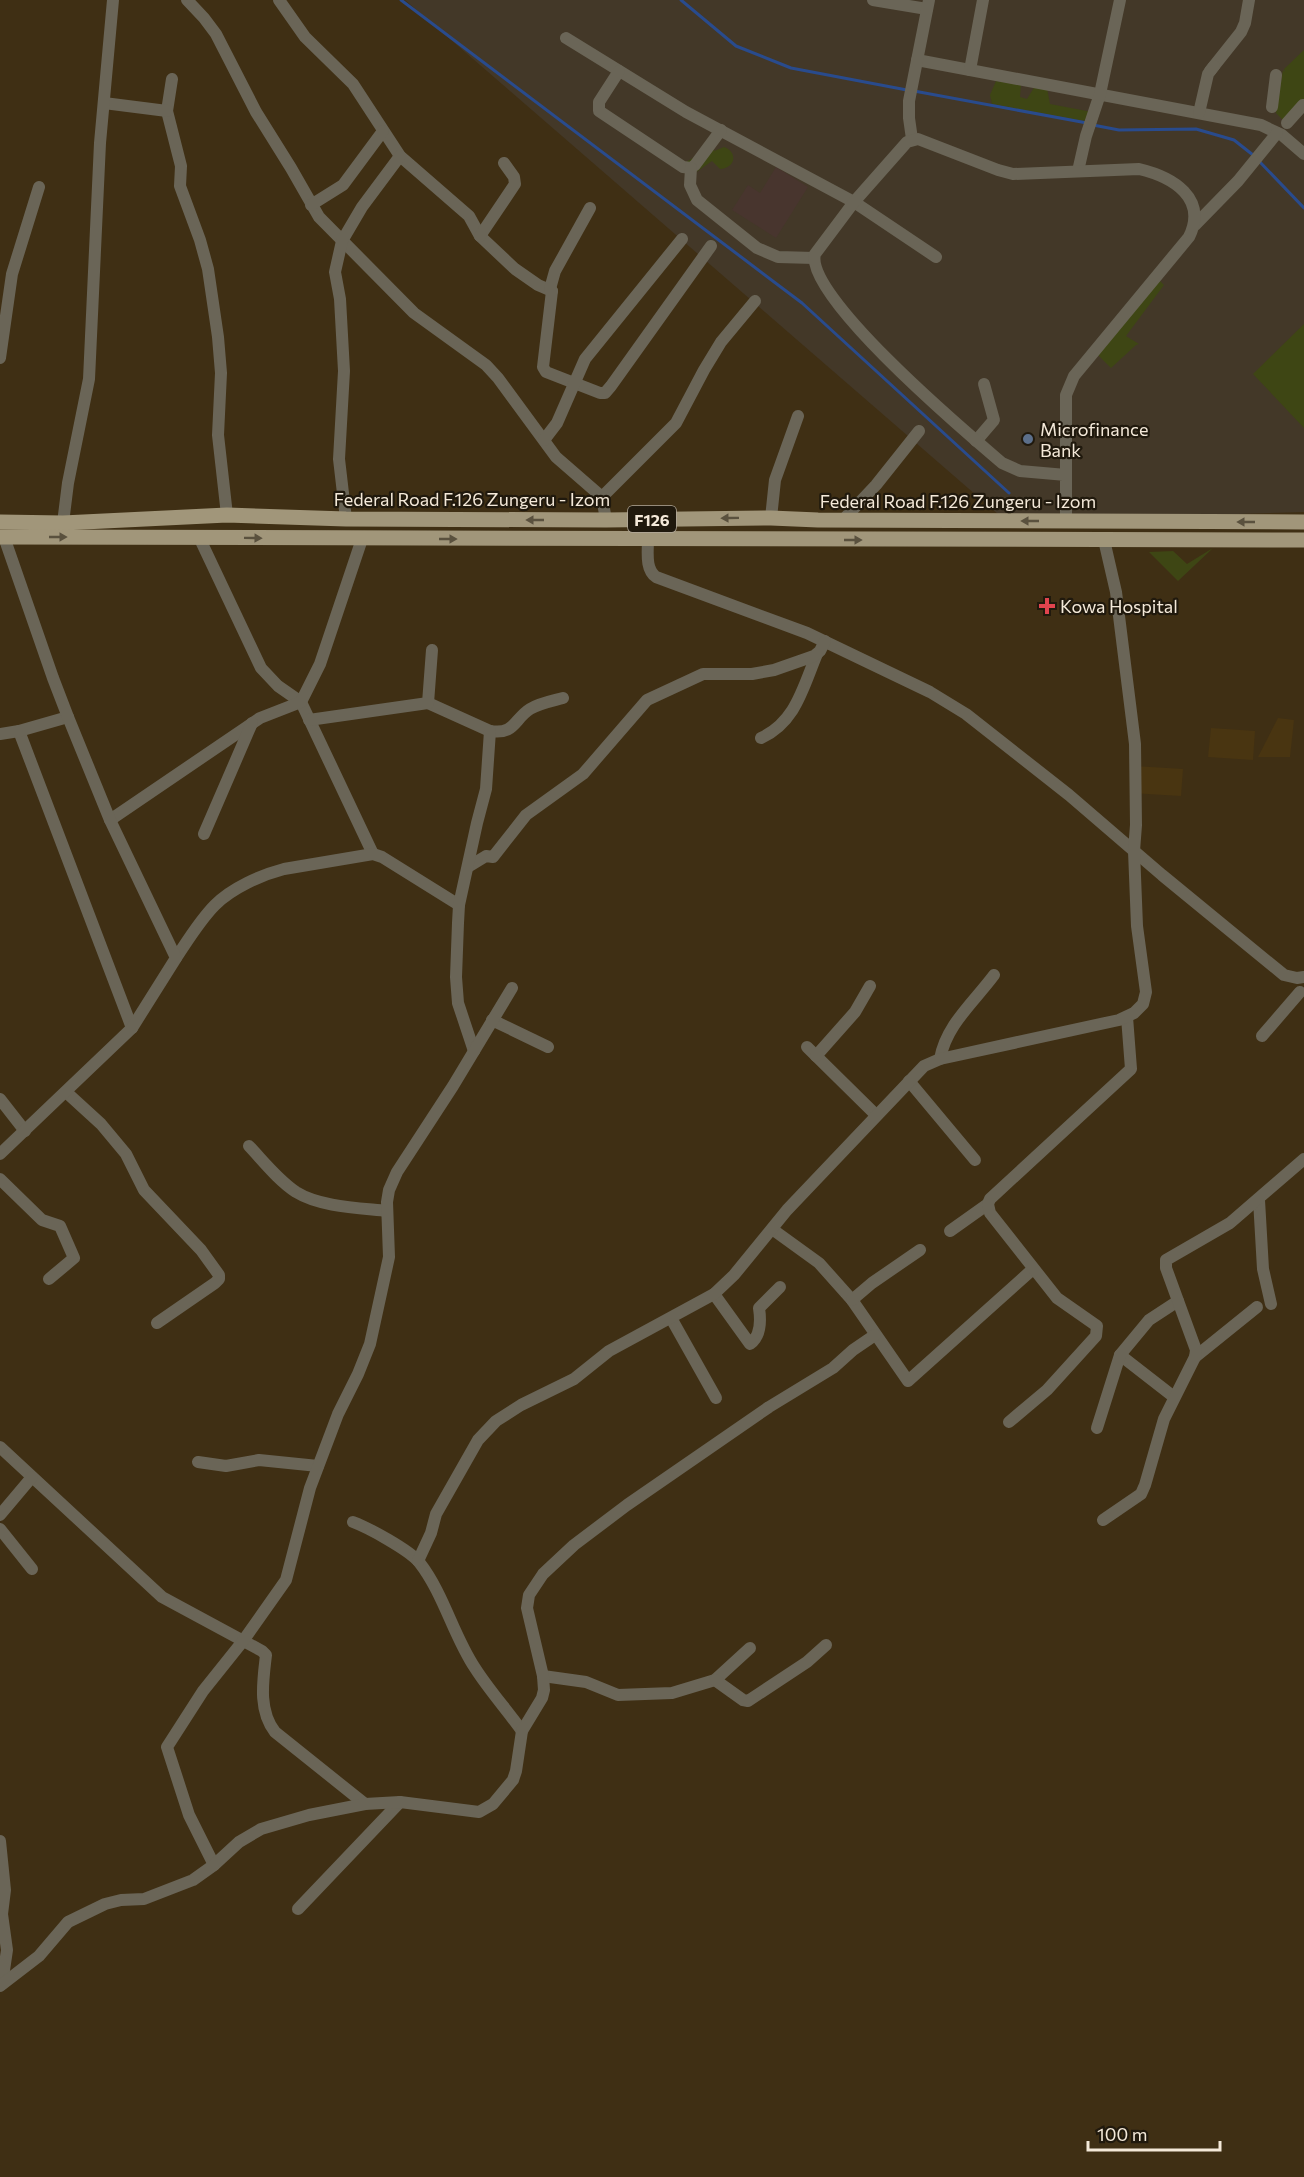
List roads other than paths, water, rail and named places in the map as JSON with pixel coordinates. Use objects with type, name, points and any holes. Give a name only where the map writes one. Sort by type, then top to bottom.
[{"type":"main road","name":"Federal Road F.126 Zungeru - Izom","points":[[0,522],[63,523],[227,516],[346,519],[771,518],[1304,522]]},
{"type":"main road","points":[[817,540],[818,520]]},
{"type":"main road","name":"F126","points":[[2,537],[1304,540]]},
{"type":"street","points":[[63,523],[68,483],[89,380],[99,154],[113,0]]},
{"type":"street","points":[[187,0],[216,34],[256,112],[319,217],[414,313],[486,365],[564,465],[602,497],[606,520]]},
{"type":"street","points":[[279,0],[305,37],[353,84],[400,156],[469,216],[480,236],[515,269],[538,285],[552,291]]},
{"type":"street","points":[[873,0],[928,4],[909,101],[912,139]]},
{"type":"street","points":[[970,70],[983,0]]},
{"type":"street","points":[[1078,171],[1086,136],[1100,94],[1120,0]]},
{"type":"street","points":[[1199,113],[1210,71],[1241,32],[1249,0]]},
{"type":"street","points":[[566,38],[686,112],[854,202],[936,257]]},
{"type":"street","points":[[917,60],[1261,125],[1277,133],[1304,154]]},
{"type":"street","points":[[619,71],[599,102],[599,111],[684,167],[691,168]]},
{"type":"street","points":[[1272,107],[1276,75]]},
{"type":"street","points":[[172,79],[167,111],[181,166],[180,186],[200,240],[212,297],[221,373],[218,435],[227,516]]},
{"type":"street","points":[[104,103],[167,111]]},
{"type":"street","points":[[1287,123],[1303,105]]},
{"type":"street","points":[[721,130],[691,168],[690,185],[697,200],[757,248],[778,257],[814,258]]},
{"type":"street","points":[[311,205],[343,185],[383,131]]},
{"type":"street","points":[[1066,521],[1066,395],[1069,384],[1189,237],[1195,225],[1238,181],[1277,133]]},
{"type":"street","points":[[814,258],[854,202],[893,156],[912,139],[918,139],[988,167],[1013,174],[1139,169],[1154,173],[1172,181],[1191,199],[1195,210],[1195,225]]},
{"type":"street","points":[[346,519],[339,459],[344,371],[340,299],[335,272],[342,241],[362,207],[400,156]]},
{"type":"street","points":[[480,236],[516,184],[514,177],[504,164]]},
{"type":"street","points":[[0,358],[12,274],[39,188]]},
{"type":"street","points":[[590,208],[555,271],[550,289],[552,291],[543,367],[546,372],[574,385],[600,393],[608,389],[711,246]]},
{"type":"street","points":[[544,440],[557,423],[585,359],[682,239]]},
{"type":"street","points":[[814,258],[824,285],[841,310],[877,349],[976,441],[1011,468],[1020,471],[1066,475]]},
{"type":"street","points":[[602,497],[676,423],[704,370],[722,342],[755,301]]},
{"type":"street","points":[[976,441],[994,420],[984,384]]},
{"type":"street","points":[[771,518],[775,480],[798,416]]},
{"type":"street","points":[[843,520],[876,485],[919,431]]},
{"type":"street","points":[[2,537],[53,678],[110,820],[176,958]]},
{"type":"street","points":[[199,537],[261,668],[278,686],[301,702],[373,854]]},
{"type":"street","points":[[110,820],[260,718],[301,702],[320,664],[362,539]]},
{"type":"street","points":[[648,539],[648,567],[656,577],[825,641],[930,692],[966,714],[1069,795],[1284,975],[1302,994],[1262,1036]]},
{"type":"street","points":[[418,1561],[431,1533],[436,1514],[478,1440],[496,1421],[521,1405],[574,1379],[609,1351],[714,1294],[734,1275],[787,1210],[924,1066],[940,1059],[1119,1020],[1134,1013],[1143,1004],[1146,992],[1137,926],[1134,851],[1135,744],[1116,592],[1104,540]]},
{"type":"street","points":[[761,738],[788,719],[825,641]]},
{"type":"street","points":[[428,703],[432,650]]},
{"type":"street","points":[[468,867],[486,856],[496,854],[526,815],[583,774],[647,700],[703,674],[762,673],[817,654]]},
{"type":"street","points":[[309,720],[428,703],[490,731],[498,732],[513,727],[528,710],[563,698]]},
{"type":"street","points":[[0,734],[68,717]]},
{"type":"street","points":[[204,834],[252,723]]},
{"type":"street","points":[[19,731],[132,1028]]},
{"type":"street","points":[[474,1050],[458,1003],[456,977],[459,905],[486,789],[490,731]]},
{"type":"street","points":[[0,1154],[132,1028],[201,922],[215,905],[227,896],[272,872],[373,854],[382,857],[459,905]]},
{"type":"street","points":[[940,1059],[943,1044],[953,1025],[994,975]]},
{"type":"street","points":[[1284,975],[1304,977]]},
{"type":"street","points":[[870,987],[855,1012],[812,1052],[876,1115]]},
{"type":"street","points":[[214,1865],[189,1815],[167,1747],[203,1691],[243,1641],[286,1580],[310,1488],[338,1414],[370,1344],[389,1257],[387,1211],[389,1190],[397,1172],[512,988]]},
{"type":"street","points":[[950,1230],[988,1204],[990,1199],[1131,1069],[1126,1017]]},
{"type":"street","points":[[492,1020],[548,1047]]},
{"type":"street","points":[[909,1081],[975,1160]]},
{"type":"street","points":[[66,1092],[101,1124],[126,1154],[144,1190],[201,1250],[219,1275],[215,1283],[157,1323]]},
{"type":"street","points":[[0,1099],[25,1131]]},
{"type":"street","points":[[249,1146],[283,1181],[302,1195],[333,1204],[387,1211]]},
{"type":"street","points":[[1103,1520],[1141,1494],[1164,1419],[1195,1357],[1196,1350],[1166,1268],[1167,1260],[1230,1223],[1304,1160]]},
{"type":"street","points":[[0,1179],[42,1220],[58,1224],[61,1228],[74,1258],[49,1280]]},
{"type":"street","points":[[1259,1200],[1263,1269],[1271,1304]]},
{"type":"street","points":[[988,1204],[990,1213],[1057,1298],[1097,1326],[1098,1330],[1096,1336],[1047,1390],[1009,1422]]},
{"type":"street","points":[[772,1230],[819,1263],[852,1300],[908,1381],[1033,1269]]},
{"type":"street","points":[[852,1300],[872,1283],[920,1250]]},
{"type":"street","points":[[714,1294],[750,1344],[759,1332],[759,1308],[780,1287]]},
{"type":"street","points":[[1097,1428],[1120,1355],[1149,1320],[1179,1301]]},
{"type":"street","points":[[1195,1357],[1257,1307]]},
{"type":"street","points":[[671,1318],[716,1398]]},
{"type":"street","points":[[1,1985],[39,1956],[68,1922],[113,1901],[144,1899],[193,1880],[214,1865],[239,1842],[261,1829],[309,1815],[365,1804],[400,1802],[479,1812],[486,1809],[499,1798],[513,1780],[522,1731],[542,1698],[544,1690],[543,1676],[527,1608],[529,1595],[543,1574],[574,1545],[627,1505],[769,1407],[833,1368],[875,1335]]},
{"type":"street","points":[[1120,1355],[1174,1397]]},
{"type":"street","points":[[0,1446],[162,1597],[262,1651],[266,1655],[263,1707],[269,1724],[275,1732],[365,1804]]},
{"type":"street","points":[[198,1462],[226,1466],[259,1460],[318,1466]]},
{"type":"street","points":[[0,1515],[32,1477]]},
{"type":"street","points":[[353,1522],[372,1530],[418,1561],[443,1602],[455,1631],[475,1668],[522,1731]]},
{"type":"street","points":[[0,1529],[32,1569]]},
{"type":"street","points":[[715,1680],[743,1700],[748,1701],[807,1662],[826,1645]]},
{"type":"street","points":[[543,1676],[586,1683],[626,1696],[677,1692],[715,1680],[750,1648]]},
{"type":"street","points":[[298,1909],[400,1802]]},
{"type":"street","points":[[0,1842],[5,1890],[2,1914],[7,1950],[1,1985]]},
{"type":"waterway","points":[[401,0],[802,303],[1009,493]]},
{"type":"waterway","points":[[681,0],[736,46],[791,68],[907,90]]},
{"type":"waterway","points":[[914,91],[1087,123]]},
{"type":"waterway","points":[[1093,125],[1119,130],[1196,129],[1234,140],[1253,155]]},
{"type":"waterway","points":[[1258,160],[1304,208]]},
{"type":"place","name":"Microfinance Bank","points":[[1028,439]]},
{"type":"place","name":"Kowa Hospital","points":[[1047,606]]}]
